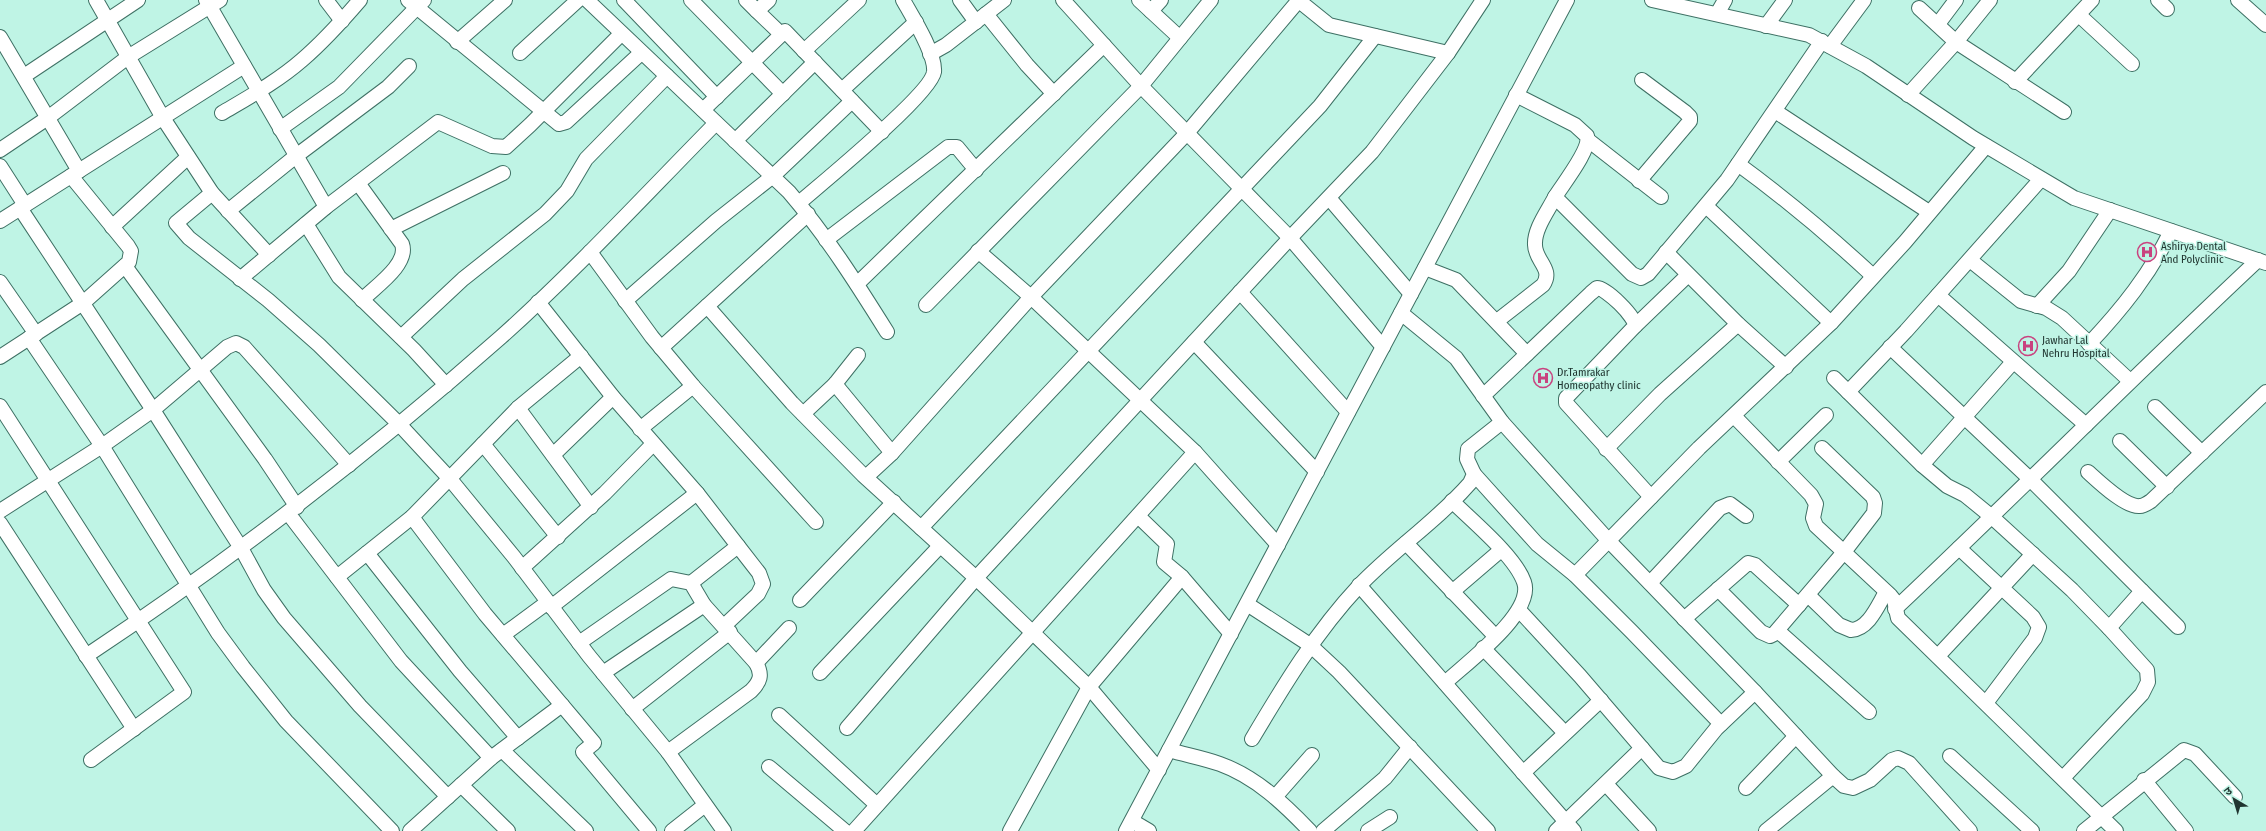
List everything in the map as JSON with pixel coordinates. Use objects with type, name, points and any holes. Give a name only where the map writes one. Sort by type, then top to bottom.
[{"type":"street","points":[[96,0],[163,118],[212,193],[270,255]]},
{"type":"street","points":[[24,76],[138,0]]},
{"type":"street","points":[[326,0],[342,21]]},
{"type":"street","points":[[222,113],[258,91],[301,61],[342,21],[360,0]]},
{"type":"street","points":[[457,42],[505,0]]},
{"type":"street","points":[[520,53],[578,0]]},
{"type":"street","points":[[586,0],[773,176],[803,209],[857,284],[887,332]]},
{"type":"street","points":[[624,0],[717,97]]},
{"type":"street","points":[[691,0],[783,94]]},
{"type":"street","points":[[746,0],[781,34]]},
{"type":"street","points":[[757,11],[768,0]]},
{"type":"street","points":[[804,51],[859,0]]},
{"type":"street","points":[[661,348],[707,306],[926,88],[932,79],[934,67],[916,22],[903,0]]},
{"type":"street","points":[[960,0],[981,18],[1054,94]]},
{"type":"street","points":[[930,54],[946,45],[1004,0]]},
{"type":"street","points":[[1063,0],[1141,86],[1290,238],[1383,347]]},
{"type":"street","points":[[1139,0],[1180,38]]},
{"type":"street","points":[[1151,11],[1161,0]]},
{"type":"street","points":[[926,304],[1141,86],[1211,0]]},
{"type":"street","points":[[862,474],[889,450],[1031,297],[1187,133],[1299,0],[1329,25],[1448,53]]},
{"type":"street","points":[[847,728],[976,578],[1290,238],[1372,152],[1448,53],[1482,0]]},
{"type":"street","points":[[1149,831],[1129,826],[1567,0]]},
{"type":"street","points":[[1658,0],[1810,35],[1866,66],[1986,146],[2074,198],[2262,262],[2130,381],[2031,480],[1895,609]]},
{"type":"street","points":[[1717,14],[1725,0]]},
{"type":"street","points":[[1766,26],[1785,0]]},
{"type":"street","points":[[1555,197],[1637,277],[1648,274],[1706,206],[1826,43],[1864,0]]},
{"type":"street","points":[[1938,24],[1956,0]]},
{"type":"street","points":[[1908,95],[1956,42],[1990,0]]},
{"type":"street","points":[[2015,82],[2092,0]]},
{"type":"street","points":[[2238,0],[2266,25]]},
{"type":"street","points":[[0,150],[49,117],[128,57],[212,2],[244,66],[326,207]]},
{"type":"street","points":[[280,128],[339,87],[416,2],[457,42],[558,123],[566,122],[641,53]]},
{"type":"street","points":[[1919,8],[1956,42],[2015,82],[2064,112]]},
{"type":"street","points":[[2079,15],[2132,64]]},
{"type":"street","points":[[842,90],[916,22]]},
{"type":"street","points":[[703,110],[785,31],[882,132]]},
{"type":"street","points":[[240,279],[326,207],[438,122],[492,146],[506,147],[621,34]]},
{"type":"street","points":[[921,528],[1320,106],[1375,36]]},
{"type":"street","points":[[0,37],[49,117],[75,173],[112,227],[131,251],[131,256],[125,266],[83,303],[0,357]]},
{"type":"street","points":[[857,284],[1104,45]]},
{"type":"street","points":[[735,141],[815,62]]},
{"type":"street","points":[[0,221],[244,66]]},
{"type":"street","points":[[228,211],[296,156],[388,87],[409,66]]},
{"type":"street","points":[[400,337],[463,279],[544,214],[562,197],[586,159],[667,76]]},
{"type":"street","points":[[1639,180],[1690,121],[1690,117],[1685,112],[1642,80]]},
{"type":"street","points":[[1516,95],[1575,125],[1588,140],[1661,197]]},
{"type":"street","points":[[625,301],[716,221],[773,176],[852,101]]},
{"type":"street","points":[[1775,111],[1929,212]]},
{"type":"street","points":[[86,656],[138,622],[293,510],[446,385],[503,336],[590,252],[716,123]]},
{"type":"street","points":[[1497,321],[1543,285],[1547,279],[1547,271],[1537,255],[1535,240],[1555,197],[1581,156],[1588,140]]},
{"type":"street","points":[[1575,575],[1651,497],[1831,323],[1986,146]]},
{"type":"street","points":[[826,240],[948,147],[957,147],[978,168]]},
{"type":"street","points":[[112,227],[188,157]]},
{"type":"street","points":[[1738,164],[1779,194],[1824,231],[1873,276]]},
{"type":"street","points":[[0,166],[22,206],[83,303],[241,548],[264,590],[284,618],[360,706],[448,797]]},
{"type":"street","points":[[391,229],[503,173]]},
{"type":"street","points":[[1848,392],[1970,260],[2041,179]]},
{"type":"street","points":[[358,183],[402,244],[404,256],[401,262],[362,300]]},
{"type":"street","points":[[212,193],[176,223],[189,238],[268,300],[319,345],[399,424],[450,479],[522,568],[602,673],[668,752],[724,831]]},
{"type":"street","points":[[1329,198],[1411,294]]},
{"type":"street","points":[[1706,206],[1831,323]]},
{"type":"street","points":[[2036,306],[2069,271],[2110,210]]},
{"type":"street","points":[[306,224],[339,276],[446,385]]},
{"type":"street","points":[[2089,344],[2127,303],[2144,280],[2171,231]]},
{"type":"street","points":[[590,252],[661,348],[693,386],[816,522]]},
{"type":"street","points":[[978,252],[1031,297],[1195,452],[1278,546]]},
{"type":"street","points":[[1666,252],[1738,324],[1786,367]]},
{"type":"street","points":[[1970,260],[2021,301],[2046,308],[2058,315],[2130,381]]},
{"type":"street","points":[[125,266],[265,459],[293,510],[337,577],[402,661],[496,754],[586,831]]},
{"type":"street","points":[[1425,268],[1456,280],[1527,354]]},
{"type":"street","points":[[1651,497],[1566,406],[1566,398],[1635,326],[1688,275]]},
{"type":"street","points":[[0,282],[32,336],[190,585],[218,633],[286,721],[392,831]]},
{"type":"street","points":[[1483,396],[1597,288],[1604,289],[1632,316],[1635,326]]},
{"type":"street","points":[[1240,292],[1348,412]]},
{"type":"street","points":[[1938,295],[2086,425]]},
{"type":"street","points":[[538,302],[613,397],[697,494],[759,573],[763,584],[758,594],[727,629],[632,709]]},
{"type":"street","points":[[707,306],[803,414],[862,474],[976,578],[1089,687],[1159,770]]},
{"type":"street","points":[[1401,313],[1456,358],[1502,422],[1608,540],[1755,692],[1833,776],[1844,786],[1853,788],[1870,780],[1892,760],[1903,760],[1909,763],[1970,831]]},
{"type":"street","points":[[1606,449],[1660,394],[1738,324]]},
{"type":"street","points":[[1194,342],[1317,472]]},
{"type":"street","points":[[0,511],[102,446],[153,410],[233,344],[241,344],[349,465]]},
{"type":"street","points":[[1890,347],[2031,480],[2178,627]]},
{"type":"street","points":[[803,414],[835,384],[858,355]]},
{"type":"street","points":[[337,577],[412,517],[518,408],[582,356]]},
{"type":"street","points":[[1922,465],[2013,362]]},
{"type":"street","points":[[1834,378],[1922,465],[1947,486],[1965,495],[2033,554],[2109,628],[2142,662],[2147,670],[2148,682],[2142,694],[2063,778]]},
{"type":"street","points":[[835,384],[889,450]]},
{"type":"street","points":[[640,429],[693,386]]},
{"type":"street","points":[[2088,472],[2122,500],[2139,506],[2151,501],[2266,392]]},
{"type":"street","points":[[553,455],[613,397]]},
{"type":"street","points":[[0,406],[184,692],[91,760]]},
{"type":"street","points":[[2155,407],[2202,453]]},
{"type":"street","points":[[518,408],[591,506]]},
{"type":"street","points":[[1778,462],[1826,415]]},
{"type":"street","points":[[1734,416],[1814,500],[1816,507],[1813,518],[1816,526],[1894,600],[1898,618],[2116,831]]},
{"type":"street","points":[[1502,422],[1468,449],[1467,459],[1474,474],[1537,544],[1575,575],[1721,724]]},
{"type":"street","points":[[2120,441],[2167,486]]},
{"type":"street","points":[[483,444],[558,537]]},
{"type":"street","points":[[522,568],[591,506],[653,444]]},
{"type":"street","points":[[1718,589],[1761,632],[1770,636],[1778,631],[1844,552],[1874,513],[1875,503],[1873,497],[1822,448]]},
{"type":"street","points":[[854,831],[1195,452]]},
{"type":"street","points":[[1252,739],[1310,645],[1360,585],[1452,501],[1470,483],[1474,474]]},
{"type":"street","points":[[503,635],[550,604],[697,494]]},
{"type":"street","points":[[1445,683],[1495,636],[1519,610],[1525,594],[1525,583],[1510,559],[1452,501]]},
{"type":"street","points":[[800,600],[894,502]]},
{"type":"street","points":[[1650,583],[1720,508],[1730,504],[1746,516]]},
{"type":"street","points":[[1138,516],[1166,540],[1168,547],[1163,557],[1164,562],[1182,577],[1231,634]]},
{"type":"street","points":[[412,517],[503,635],[594,743],[583,752],[649,831]]},
{"type":"street","points":[[0,523],[134,729]]},
{"type":"street","points":[[1406,543],[1495,636]]},
{"type":"street","points":[[579,642],[671,580],[691,583],[738,546]]},
{"type":"street","points":[[820,673],[940,546]]},
{"type":"street","points":[[1959,548],[2034,617],[2039,627],[2035,638],[1986,703]]},
{"type":"street","points":[[1452,592],[1501,550]]},
{"type":"street","points":[[367,553],[460,671],[518,738]]},
{"type":"street","points":[[1938,656],[2033,554]]},
{"type":"street","points":[[1684,619],[1743,566],[1751,563],[1839,625],[1850,630],[1863,626],[1886,592]]},
{"type":"street","points":[[1010,831],[1089,687],[1182,577]]},
{"type":"street","points":[[668,752],[751,691],[760,679],[760,670],[756,663],[704,605],[691,583]]},
{"type":"street","points":[[1360,585],[1523,773],[1565,828],[1642,748]]},
{"type":"street","points":[[2109,628],[2142,591]]},
{"type":"street","points":[[1247,604],[1310,645],[1410,747],[1488,831]]},
{"type":"street","points":[[602,673],[704,605]]},
{"type":"street","points":[[1519,610],[1601,700],[1659,768],[1672,772],[1679,771],[1686,766],[1721,724],[1755,692]]},
{"type":"street","points":[[756,663],[789,628]]},
{"type":"street","points":[[1778,631],[1869,712]]},
{"type":"street","points":[[1482,648],[1565,733]]},
{"type":"street","points":[[1523,773],[1601,700]]},
{"type":"street","points":[[410,831],[496,754],[562,705]]},
{"type":"street","points":[[780,715],[877,805]]},
{"type":"street","points":[[1746,788],[1796,736]]},
{"type":"street","points":[[1323,831],[1385,778],[1410,747]]},
{"type":"street","points":[[1169,750],[1220,764],[1253,781],[1275,797],[1310,831]]},
{"type":"street","points":[[2084,831],[2181,751],[2187,750],[2195,754],[2235,797]]},
{"type":"street","points":[[1275,797],[1312,755]]},
{"type":"street","points":[[1950,756],[2032,831]]},
{"type":"street","points":[[769,767],[845,831]]},
{"type":"street","points":[[1766,831],[1833,776]]},
{"type":"street","points":[[2144,780],[2186,831]]},
{"type":"street","points":[[1606,784],[1649,831]]},
{"type":"street","points":[[461,785],[508,831]]},
{"type":"street","points":[[672,831],[706,805]]},
{"type":"street","points":[[1368,831],[1390,817]]},
{"type":"place","name":"Ashirya Dental And Polyclinic","points":[[2147,252]]},
{"type":"place","name":"Jawhar Lal Nehru Hospital","points":[[2028,346]]},
{"type":"place","name":"Dr.Tamrakar Homeopathy clinic","points":[[1543,378]]}]
